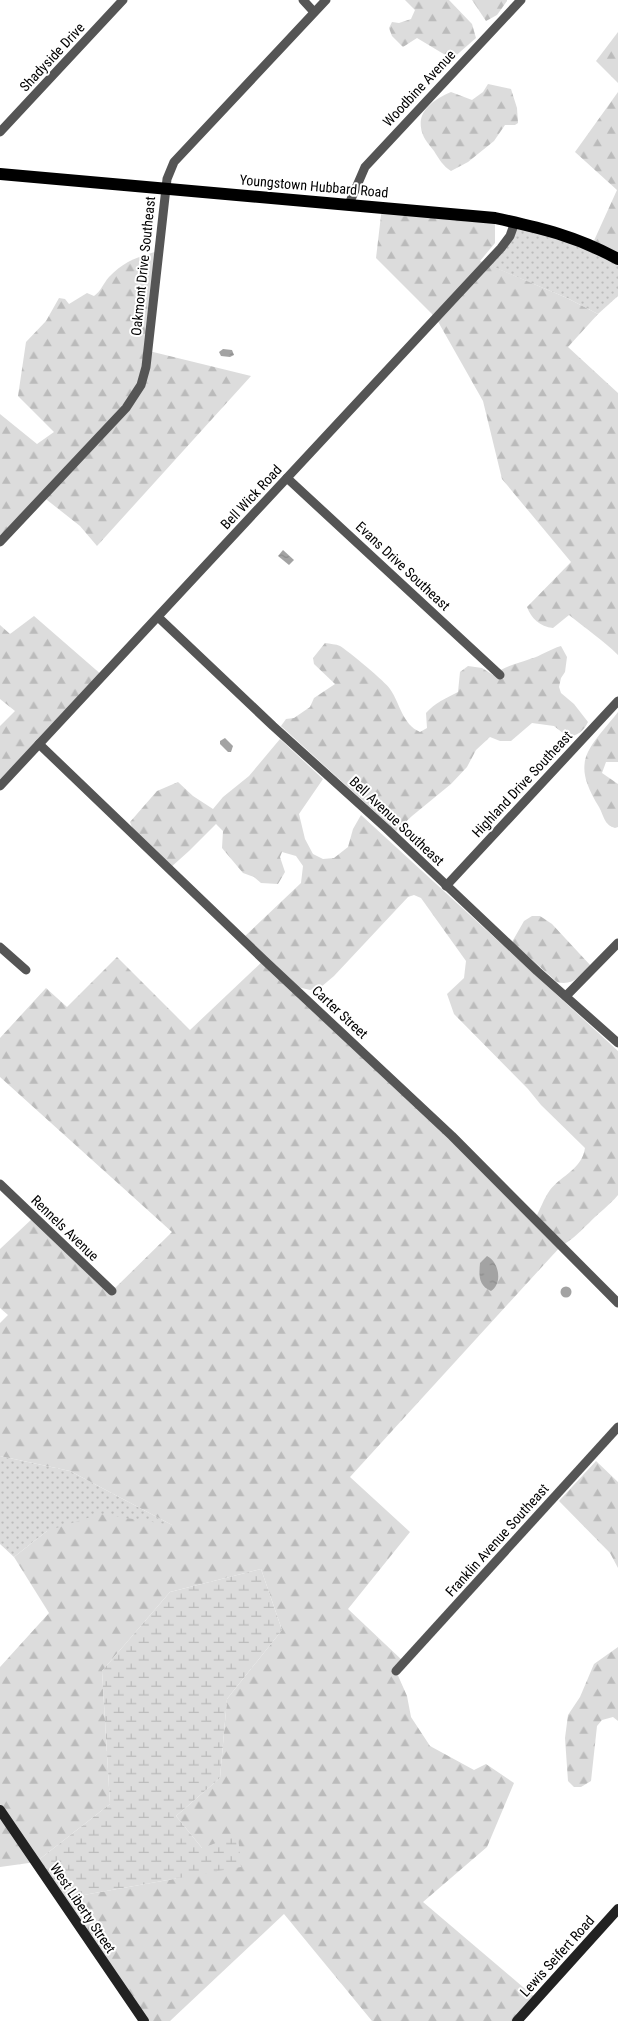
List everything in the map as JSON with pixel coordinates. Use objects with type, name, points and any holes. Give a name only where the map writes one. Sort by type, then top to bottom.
[{"type":"main road","name":"Youngstown Hubbard Road","points":[[0,174],[494,218],[538,227],[576,238],[618,259]]},
{"type":"main road","name":"West Liberty Street","points":[[0,1810],[144,2021]]},
{"type":"main road","name":"Lewis Seifert Road","points":[[517,2021],[618,1909]]},
{"type":"street","name":"Shadyside Drive","points":[[0,132],[123,0]]},
{"type":"street","points":[[303,0],[314,12]]},
{"type":"street","name":"Oakmont Drive Southeast","points":[[0,542],[126,408],[141,385],[148,351],[167,178],[174,162],[326,0]]},
{"type":"street","name":"Woodbine Avenue","points":[[349,204],[365,167],[521,0]]},
{"type":"street","name":"Bell Wick Road","points":[[0,786],[501,248],[510,236],[515,222]]},
{"type":"street","name":"Evans Drive Southeast","points":[[287,478],[500,675]]},
{"type":"street","name":"Bell Avenue Southeast","points":[[158,616],[266,719],[618,1043]]},
{"type":"street","name":"Highland Drive Southeast","points":[[446,886],[618,701]]},
{"type":"street","name":"Carter Street","points":[[39,744],[264,960],[452,1136],[618,1303]]},
{"type":"street","points":[[566,996],[618,944]]},
{"type":"street","points":[[0,947],[26,970]]},
{"type":"street","name":"Rennels Avenue","points":[[0,1184],[112,1291]]},
{"type":"street","name":"Franklin Avenue Southeast","points":[[396,1671],[618,1427]]},
{"type":"green space","points":[[405,0],[449,0],[472,24],[476,38],[452,59],[417,38],[403,47],[392,36],[389,28],[392,22],[399,23],[411,19],[415,10]]},
{"type":"green space","points":[[472,0],[507,1],[497,15],[486,21]]},
{"type":"green space","points":[[618,32],[618,83],[596,61]]},
{"type":"green space","points":[[488,84],[511,89],[517,108],[518,123],[515,125],[505,125],[494,141],[468,162],[451,171],[441,162],[424,137],[421,127],[423,113],[432,103],[451,92],[472,100],[483,92]]},
{"type":"green space","points":[[618,92],[618,259],[592,245],[617,190],[575,152]]},
{"type":"green space","points":[[382,207],[495,218],[495,243],[480,261],[567,298],[598,314],[568,347],[618,393],[618,655],[569,615],[553,628],[540,624],[529,611],[527,607],[571,562],[502,479],[483,401],[436,318],[376,258]]},
{"type":"green space","points":[[515,222],[618,259],[618,296],[598,314],[567,298],[486,264]]},
{"type":"green space","points":[[158,251],[149,351],[251,376],[97,546],[80,526],[42,496],[0,542],[0,414],[37,444],[54,432],[18,396],[26,342],[46,321],[59,298],[65,299],[69,304],[87,293],[94,296],[109,277],[120,267]]},
{"type":"green space","points":[[34,616],[103,676],[0,786],[0,726],[15,711],[0,699],[0,625],[10,634]]},
{"type":"green space","points":[[325,643],[340,646],[382,680],[390,689],[405,719],[420,732],[427,728],[426,713],[429,709],[458,692],[460,672],[468,666],[482,668],[493,675],[507,667],[561,646],[567,657],[565,672],[559,687],[561,693],[574,704],[588,722],[580,732],[568,737],[554,726],[532,723],[511,741],[500,741],[490,737],[476,750],[467,767],[451,784],[396,831],[281,726],[286,719],[294,718],[310,707],[314,698],[335,684],[314,664],[313,658]]},
{"type":"green space","points":[[618,712],[618,762],[606,762],[602,773],[618,784],[618,827],[615,828],[606,822],[590,791],[584,766],[591,746]]},
{"type":"green space","points":[[280,739],[323,779],[299,814],[305,839],[313,854],[323,859],[334,858],[348,847],[353,829],[361,815],[618,1051],[618,1195],[576,1235],[561,1246],[350,1477],[410,1532],[348,1609],[404,1662],[396,1671],[407,1696],[411,1717],[430,1746],[474,1770],[486,1764],[514,1783],[487,1847],[423,1902],[537,1999],[517,2021],[372,2021],[284,1914],[170,2021],[144,2021],[61,1899],[179,1878],[202,1848],[176,1816],[220,1778],[227,1699],[282,1630],[261,1569],[170,1592],[102,1671],[110,1804],[36,1862],[0,1867],[0,1667],[49,1613],[14,1557],[47,1531],[100,1514],[172,1525],[70,1471],[0,1456],[0,1323],[8,1315],[0,1308],[0,1249],[34,1217],[112,1291],[172,1232],[0,1077],[0,1038],[46,988],[67,1007],[117,957],[190,1030],[264,960],[535,1219],[550,1190],[576,1167],[585,1148],[454,1014],[447,994],[464,978],[466,961],[421,898],[414,895],[408,897],[334,976],[321,987],[310,990],[298,987],[244,937],[301,883],[303,866],[296,856],[282,852],[280,857],[285,872],[278,884],[261,883],[254,877],[243,873],[222,848],[223,831],[216,824],[170,868],[133,830],[130,822],[157,791],[178,782],[193,796],[213,809],[223,797],[249,776]]},
{"type":"green space","points":[[532,916],[540,916],[552,924],[591,966],[580,977],[568,983],[557,982],[512,942],[524,921]]},
{"type":"green space","points":[[0,1456],[70,1471],[174,1526],[47,1531],[14,1557],[0,1544]]},
{"type":"green space","points":[[596,1461],[618,1482],[618,1568],[610,1553],[559,1501]]},
{"type":"green space","points":[[261,1569],[282,1630],[227,1699],[220,1778],[176,1816],[202,1848],[238,1835],[241,1867],[61,1899],[36,1862],[110,1804],[102,1671],[170,1592]]},
{"type":"green space","points":[[618,1647],[618,1721],[613,1717],[602,1720],[597,1726],[591,1781],[581,1787],[574,1787],[568,1781],[565,1738],[568,1715],[580,1697],[594,1664]]},
{"type":"water","points":[[223,349],[232,350],[234,355],[230,357],[221,356],[219,352]]},
{"type":"water","points":[[283,550],[294,560],[289,565],[278,556]]},
{"type":"water","points":[[225,738],[233,746],[231,752],[228,752],[220,744],[220,741]]},
{"type":"water","points":[[487,1256],[494,1263],[498,1273],[497,1283],[491,1291],[484,1286],[480,1276],[480,1263]]},
{"type":"water","points":[[566,1286],[572,1292],[566,1298],[560,1292]]}]
